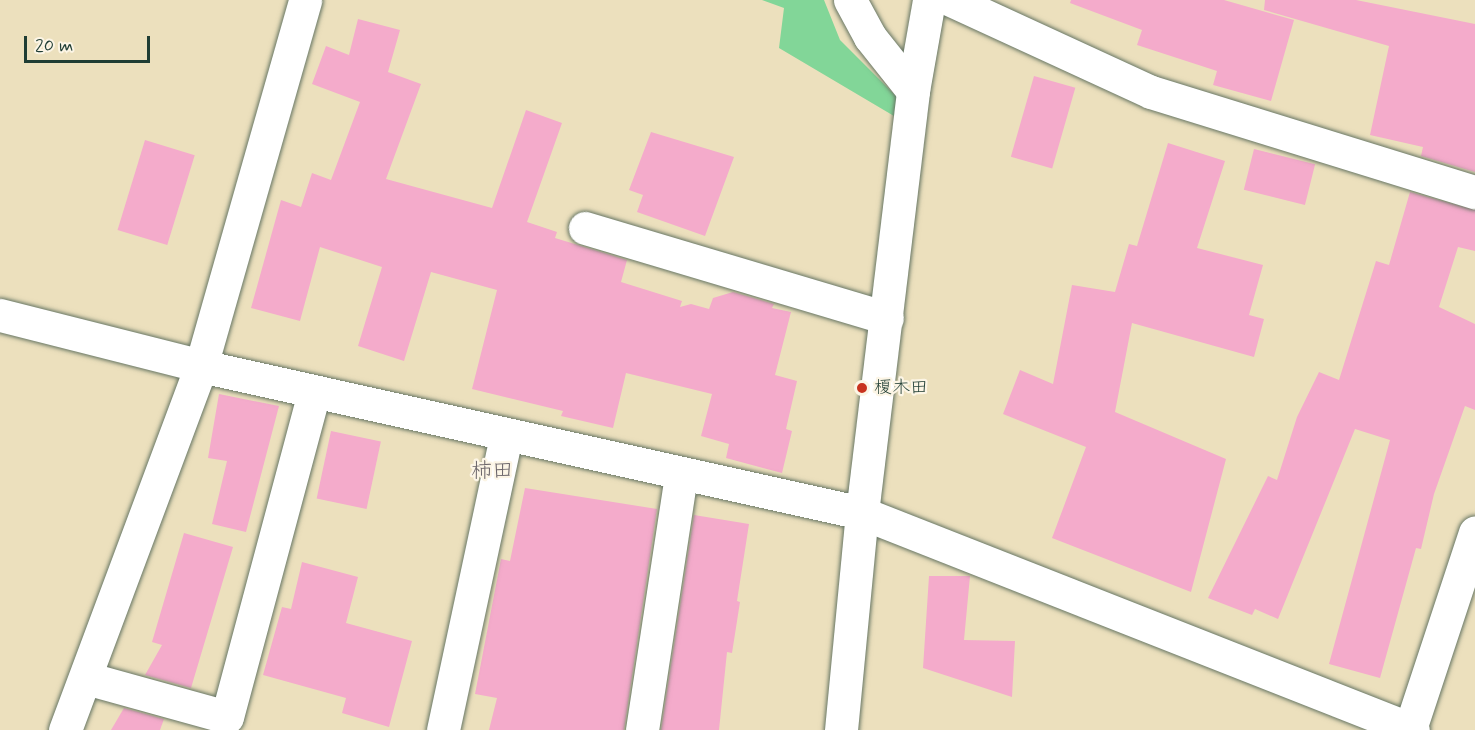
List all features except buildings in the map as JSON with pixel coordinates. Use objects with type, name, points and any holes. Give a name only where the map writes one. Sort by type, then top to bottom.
[{"type":"street","points":[[65,730],[201,366],[305,0]]},
{"type":"street","points":[[850,0],[870,37],[913,91]]},
{"type":"street","points":[[841,730],[862,513],[913,91],[929,0]]},
{"type":"street","points":[[951,0],[1151,92],[1475,192]]},
{"type":"street","points":[[585,228],[887,318]]},
{"type":"street","points":[[0,315],[314,392],[681,475],[862,513],[1412,729],[1475,532]]},
{"type":"street","points":[[86,678],[227,717],[314,392]]},
{"type":"street","points":[[443,730],[506,435]]},
{"type":"street","points":[[642,730],[681,475]]},
{"type":"green space","points":[[762,0],[824,0],[840,40],[921,121],[921,132],[779,48],[784,8]]},
{"type":"place","name":"榎木田","points":[[862,388]]},
{"type":"district","name":"柿田","points":[[492,471]]}]
